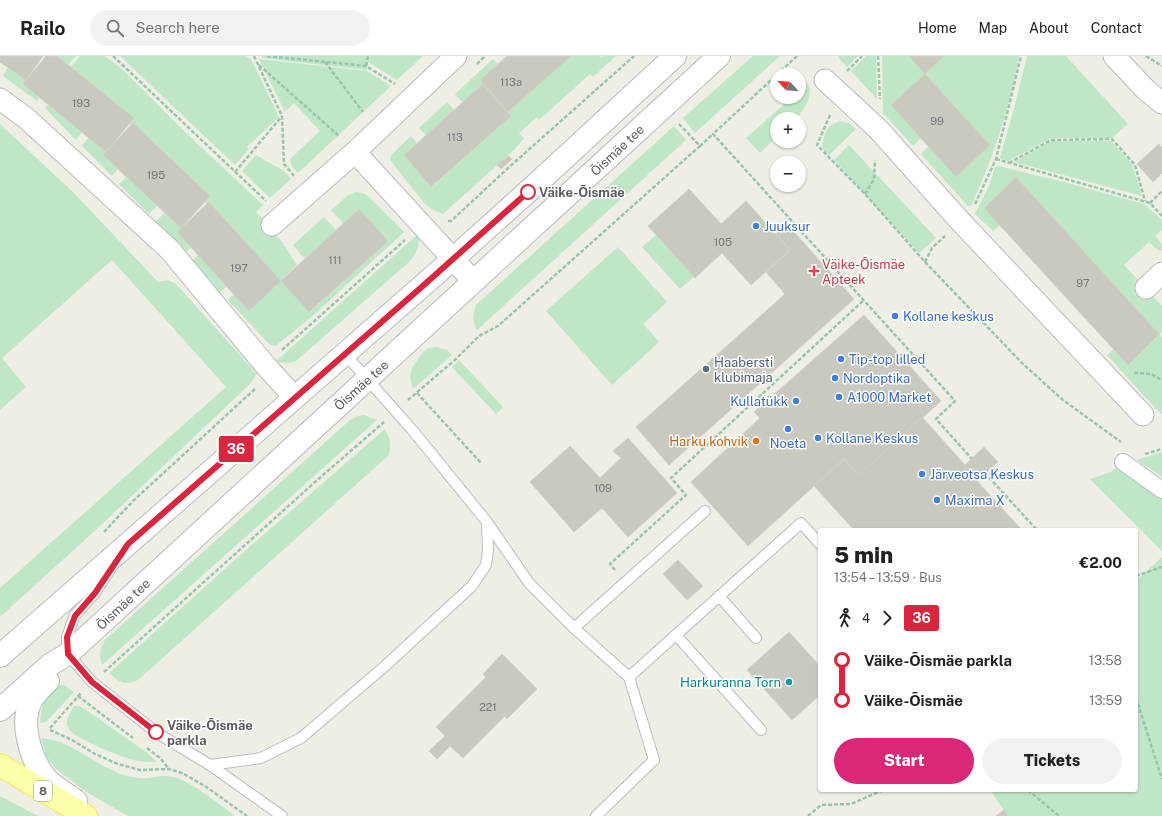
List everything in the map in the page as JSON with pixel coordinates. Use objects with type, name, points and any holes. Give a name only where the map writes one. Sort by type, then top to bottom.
[{"type":"main road","points":[[0,656],[453,259],[675,56]]},
{"type":"main road","name":"Õismäe tee","points":[[0,710],[51,664],[68,654],[719,56]]},
{"type":"main road","points":[[68,654],[59,671],[31,700],[27,716],[27,730],[31,754],[45,778],[95,816]]},
{"type":"main road","name":"8","points":[[0,765],[86,816]]},
{"type":"street","points":[[277,220],[355,152],[456,56]]},
{"type":"street","points":[[1114,56],[1146,90],[1162,103]]},
{"type":"street","points":[[832,86],[878,129],[966,227],[1143,415]]},
{"type":"street","points":[[0,100],[26,118],[170,250],[265,365],[295,398]]},
{"type":"street","points":[[355,152],[474,282]]},
{"type":"street","points":[[1146,288],[1162,273]]},
{"type":"street","points":[[1123,462],[1162,490]]},
{"type":"lane","points":[[345,354],[396,411],[487,522],[529,583],[574,628],[629,677],[654,760],[596,816]]},
{"type":"lane","points":[[574,628],[705,511]]},
{"type":"lane","points":[[210,765],[261,758],[301,738],[385,666],[472,586],[486,565],[488,550],[487,522]]},
{"type":"lane","points":[[629,677],[801,522],[818,542]]},
{"type":"lane","points":[[128,544],[95,593],[75,616],[67,637],[68,654],[92,682],[157,732],[210,765],[282,816]]},
{"type":"lane","points":[[719,596],[756,638]]},
{"type":"lane","points":[[676,635],[761,730]]},
{"type":"path","points":[[113,56],[235,172],[277,220]]},
{"type":"path","points":[[254,56],[282,116],[284,164]]},
{"type":"path","points":[[267,56],[366,66],[414,96]]},
{"type":"path","points":[[366,66],[368,56]]},
{"type":"path","points":[[474,66],[485,56]]},
{"type":"path","points":[[446,222],[451,221],[634,56]]},
{"type":"path","points":[[797,56],[713,134],[955,401],[936,419],[972,459]]},
{"type":"path","points":[[862,56],[832,86],[817,145],[865,194],[925,262],[1022,364],[1063,400],[1126,446]]},
{"type":"path","points":[[878,56],[879,105]]},
{"type":"path","points":[[974,206],[996,159],[1021,56]]},
{"type":"path","points":[[1146,56],[1162,66]]},
{"type":"path","points":[[257,62],[355,152]]},
{"type":"path","points":[[325,62],[363,112]]},
{"type":"path","points":[[235,172],[282,116]]},
{"type":"path","points":[[1009,163],[1051,140],[1112,139],[1135,164],[1145,202]]},
{"type":"path","points":[[247,816],[205,786],[182,772],[169,769],[140,770],[118,764],[49,729],[92,682],[315,482],[456,359],[479,336],[498,326],[700,146]]},
{"type":"path","points":[[996,159],[1150,203],[1162,216]]},
{"type":"path","points":[[1150,203],[1162,191]]},
{"type":"path","points":[[101,536],[133,501],[262,382],[265,365],[406,240]]},
{"type":"path","points":[[626,582],[610,564],[686,495],[671,478],[864,300]]},
{"type":"path","points":[[1127,373],[1151,374],[1162,380]]},
{"type":"path","points":[[417,393],[481,463]]},
{"type":"path","points":[[985,473],[1035,528]]},
{"type":"path","points":[[1138,575],[1162,567]]},
{"type":"path","points":[[78,696],[138,742]]},
{"type":"path","points":[[1138,704],[1162,779]]},
{"type":"path","points":[[144,746],[160,758],[169,769]]},
{"type":"path","points":[[808,816],[822,805],[851,804],[878,792]]},
{"type":"path","points":[[1030,792],[1059,816]]},
{"type":"green space","points":[[57,56],[76,56],[68,65]]},
{"type":"green space","points":[[80,56],[105,56],[123,70],[185,132],[263,205],[256,212],[282,242],[297,265],[281,281],[209,202],[207,204],[205,202],[210,196],[133,124],[131,125],[71,67]]},
{"type":"green space","points":[[120,56],[246,56],[252,61],[279,117],[247,147],[249,149],[235,165]]},
{"type":"green space","points":[[262,56],[369,56],[369,59],[370,56],[423,56],[397,80],[368,62],[367,70],[262,58]]},
{"type":"green space","points":[[571,56],[600,56],[601,58],[604,56],[616,56],[593,77],[590,74],[539,120],[537,117],[519,133],[524,138],[515,149],[443,214],[433,210],[425,204],[390,160],[391,155],[411,136],[417,143],[404,155],[432,187],[511,116],[508,112]]},
{"type":"green space","points":[[753,56],[780,56],[695,133],[683,118]]},
{"type":"green space","points":[[837,56],[858,56],[847,67]]},
{"type":"green space","points":[[866,56],[876,56],[877,99],[851,71]]},
{"type":"green space","points":[[882,56],[909,56],[925,74],[891,105],[921,138],[913,146],[883,113]]},
{"type":"green space","points":[[944,56],[1019,56],[1011,94],[1000,132],[987,170],[971,206],[968,206],[921,154],[929,146],[956,176],[990,145],[925,74]]},
{"type":"green space","points":[[1027,56],[1066,56],[1128,124],[1112,138],[1051,138],[1008,161],[1000,158]]},
{"type":"green space","points":[[259,59],[367,71],[391,86],[298,173],[292,167],[290,159],[320,131],[294,103],[285,112]]},
{"type":"green space","points":[[493,59],[498,64],[480,80],[483,84],[463,103],[455,94]]},
{"type":"green space","points":[[8,67],[26,80],[23,84],[39,98],[37,101],[3,76]]},
{"type":"green space","points":[[808,83],[810,92],[806,104],[806,85]]},
{"type":"green space","points":[[447,102],[455,110],[426,135],[419,128]]},
{"type":"green space","points":[[784,104],[806,104],[801,112],[775,112]]},
{"type":"green space","points":[[48,105],[82,132],[76,140],[45,108]]},
{"type":"green space","points":[[770,117],[770,144],[760,153],[746,138]]},
{"type":"green space","points":[[841,121],[849,123],[856,129],[829,155],[822,148],[825,134],[832,125]]},
{"type":"green space","points":[[0,124],[74,193],[158,282],[168,280],[176,284],[257,374],[249,385],[100,526],[1,616],[0,588],[226,387],[112,260],[2,358],[26,387],[0,410]]},
{"type":"green space","points":[[674,126],[686,140],[477,330],[474,324],[474,312],[476,305]]},
{"type":"green space","points":[[89,137],[106,152],[103,155],[118,169],[112,176],[82,146]]},
{"type":"green space","points":[[1052,141],[1111,141],[1132,164],[1142,196],[1014,162]]},
{"type":"green space","points":[[849,145],[936,238],[919,253],[834,160]]},
{"type":"green space","points":[[256,155],[284,171],[291,179],[270,198],[242,171]]},
{"type":"green space","points":[[999,166],[1144,204],[1162,220],[1162,230],[1155,236],[1162,244],[1162,251],[1158,250],[1149,242],[1124,265],[1162,306],[1162,332],[1160,334],[1162,337],[1162,414],[1107,355],[1114,349],[1128,364],[1159,334],[1016,178],[984,207],[1000,225],[993,231],[975,214],[989,186],[995,167]]},
{"type":"green space","points":[[126,177],[157,206],[149,214],[119,184]]},
{"type":"green space","points":[[355,192],[363,193],[369,197],[404,232],[316,313],[277,345],[273,346],[269,344],[228,300],[234,294],[249,310],[281,281],[310,312],[387,241],[359,210],[343,223],[331,210],[347,196]]},
{"type":"green space","points":[[164,213],[181,228],[177,232],[191,247],[186,252],[156,222]]},
{"type":"green space","points":[[324,217],[336,230],[305,259],[293,245]]},
{"type":"green space","points":[[417,235],[419,246],[410,261],[296,361],[290,363],[275,362]]},
{"type":"green space","points":[[656,235],[694,277],[680,289],[642,247]]},
{"type":"green space","points":[[618,247],[667,302],[643,324],[659,342],[612,385],[546,311]]},
{"type":"green space","points":[[198,255],[227,286],[220,292],[193,260]]},
{"type":"green space","points":[[437,347],[447,350],[452,355],[413,389],[410,378],[412,368],[423,352],[429,348]]},
{"type":"green space","points":[[459,360],[503,407],[496,414],[452,367]]},
{"type":"green space","points":[[364,415],[377,420],[102,665],[100,652],[105,640],[350,420]]},
{"type":"green space","points":[[385,429],[390,442],[389,455],[138,680],[125,683],[116,679],[109,673],[247,549]]},
{"type":"green space","points":[[1162,452],[1162,477],[1137,460]]},
{"type":"green space","points":[[1123,462],[1162,490],[1162,551],[1090,479],[1111,472]]},
{"type":"green space","points":[[1162,557],[1162,816],[1008,816],[991,792],[1138,792],[1138,579]]},
{"type":"green space","points":[[59,685],[64,685],[74,692],[46,722],[40,723],[44,701],[50,691]]},
{"type":"green space","points":[[74,706],[79,706],[85,709],[146,752],[157,762],[138,761],[123,757],[90,743],[73,733],[69,729],[67,723],[68,717]]},
{"type":"green space","points":[[41,738],[63,743],[111,770],[124,775],[135,778],[167,776],[184,781],[235,816],[128,816],[88,793],[56,769],[46,756]]},
{"type":"green space","points":[[0,796],[38,816],[0,816]]},
{"type":"building","points":[[0,56],[43,56],[26,80],[0,62]]},
{"type":"building","points":[[46,56],[57,56],[134,118],[106,152],[23,84]]},
{"type":"building","points":[[507,56],[571,56],[508,112],[480,80]]},
{"type":"building","points":[[909,56],[944,56],[925,74]]},
{"type":"building","points":[[925,74],[990,145],[956,177],[891,105]]},
{"type":"building","points":[[483,84],[511,116],[431,187],[404,155]]},
{"type":"building","points":[[133,123],[210,196],[181,228],[103,155]]},
{"type":"building","points":[[1159,144],[1162,148],[1162,173],[1153,182],[1137,164]]},
{"type":"building","points":[[508,156],[512,159],[501,169],[497,165]]},
{"type":"building","points":[[1016,177],[1159,334],[1128,365],[984,208]]},
{"type":"building","points":[[689,189],[721,224],[746,201],[790,250],[751,285],[722,253],[695,278],[648,226]]},
{"type":"building","points":[[209,202],[281,281],[249,311],[177,232]]},
{"type":"building","points":[[359,209],[388,241],[309,312],[281,281]]},
{"type":"building","points":[[787,224],[854,299],[669,465],[636,427],[785,294],[766,272],[790,250],[776,234]]},
{"type":"building","name":"Kollane Keskus","points":[[864,315],[941,401],[859,475],[844,459],[748,546],[691,482],[760,418],[754,412]]},
{"type":"building","name":"Järveotsa Keskus","points":[[922,417],[965,465],[984,447],[998,462],[977,481],[1020,528],[852,528],[814,486],[844,459],[859,475]]},
{"type":"building","points":[[628,438],[677,493],[628,537],[602,508],[574,532],[530,482],[570,446],[600,478],[621,458],[613,451]]},
{"type":"building","points":[[678,560],[703,586],[687,600],[663,574]]},
{"type":"building","name":"Harkuranna Torn","points":[[789,632],[818,664],[818,697],[792,720],[747,670]]},
{"type":"building","points":[[502,654],[537,689],[507,719],[505,716],[463,758],[450,746],[437,759],[429,751],[445,736],[436,727],[486,677],[483,674]]},
{"type":"building","points":[[1004,810],[1008,816],[996,816]]},
{"type":"bus line","name":"36","points":[[156,732],[92,682],[68,654],[67,637],[75,616],[95,593],[128,544],[528,192]]},
{"type":"place","name":"Väike-Õismäe","points":[[528,192]]},
{"type":"place","name":"Juuksur","points":[[756,226]]},
{"type":"place","name":"Väike-Õismäe Apteek","points":[[814,271]]},
{"type":"place","name":"Kollane keskus","points":[[895,316]]},
{"type":"place","name":"Tip-top lilled","points":[[841,359]]},
{"type":"place","name":"Haabersti klubimaja","points":[[706,369]]},
{"type":"place","name":"Nordoptika","points":[[835,378]]},
{"type":"place","name":"A1000 Market","points":[[839,397]]},
{"type":"place","name":"Kullatükk","points":[[796,401]]},
{"type":"place","name":"Noeta","points":[[788,429]]},
{"type":"place","name":"Kollane Keskus","points":[[818,438]]},
{"type":"place","name":"Harku kohvik","points":[[756,441]]},
{"type":"place","name":"Järveotsa Keskus","points":[[922,474]]},
{"type":"place","name":"Maxima X","points":[[937,500]]},
{"type":"place","name":"Harkuranna Torn","points":[[789,682]]},
{"type":"place","name":"Väike-Õismäe parkla","points":[[156,732]]}]
